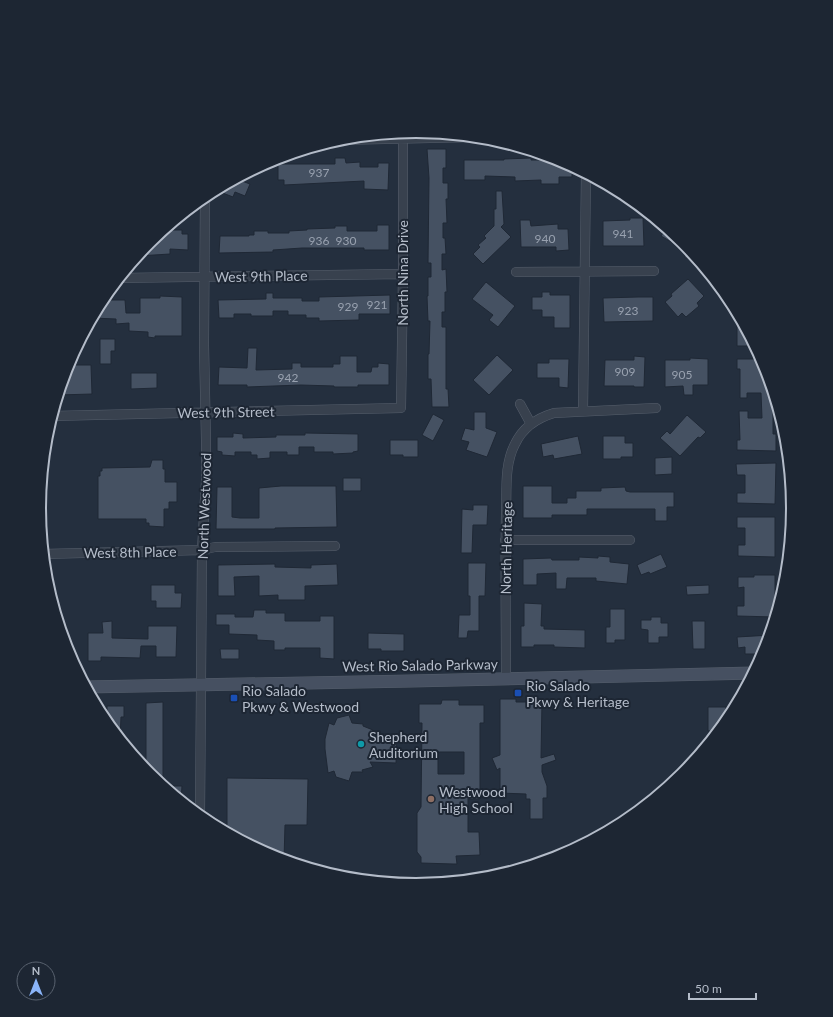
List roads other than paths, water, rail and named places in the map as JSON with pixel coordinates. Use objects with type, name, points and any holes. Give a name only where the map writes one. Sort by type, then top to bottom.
[{"type":"main road","name":"West Rio Salado Parkway","points":[[93,688],[201,684],[748,673]]},
{"type":"street","name":"North Nina Drive","points":[[401,408],[403,139]]},
{"type":"street","points":[[583,411],[586,179]]},
{"type":"street","name":"North Westwood","points":[[200,809],[202,550],[206,481],[204,345],[205,204]]},
{"type":"street","points":[[516,272],[654,271]]},
{"type":"street","name":"West 9th Place","points":[[127,278],[403,274]]},
{"type":"street","points":[[520,404],[531,424]]},
{"type":"street","name":"West 9th Street","points":[[58,416],[401,408]]},
{"type":"street","name":"North Heritage","points":[[506,679],[505,540],[507,476],[509,458],[521,433],[531,424],[544,416],[554,413],[656,408]]},
{"type":"street","points":[[505,540],[630,540]]},
{"type":"street","name":"West 8th Place","points":[[49,554],[202,550],[215,547],[335,546]]},
{"type":"place","name":"Rio Salado Pkwy & Heritage","points":[[518,693]]},
{"type":"place","name":"Rio Salado Pkwy & Westwood","points":[[234,698]]},
{"type":"place","name":"Shepherd Auditorium","points":[[361,744]]},
{"type":"place","name":"Westwood High School","points":[[431,799]]}]
